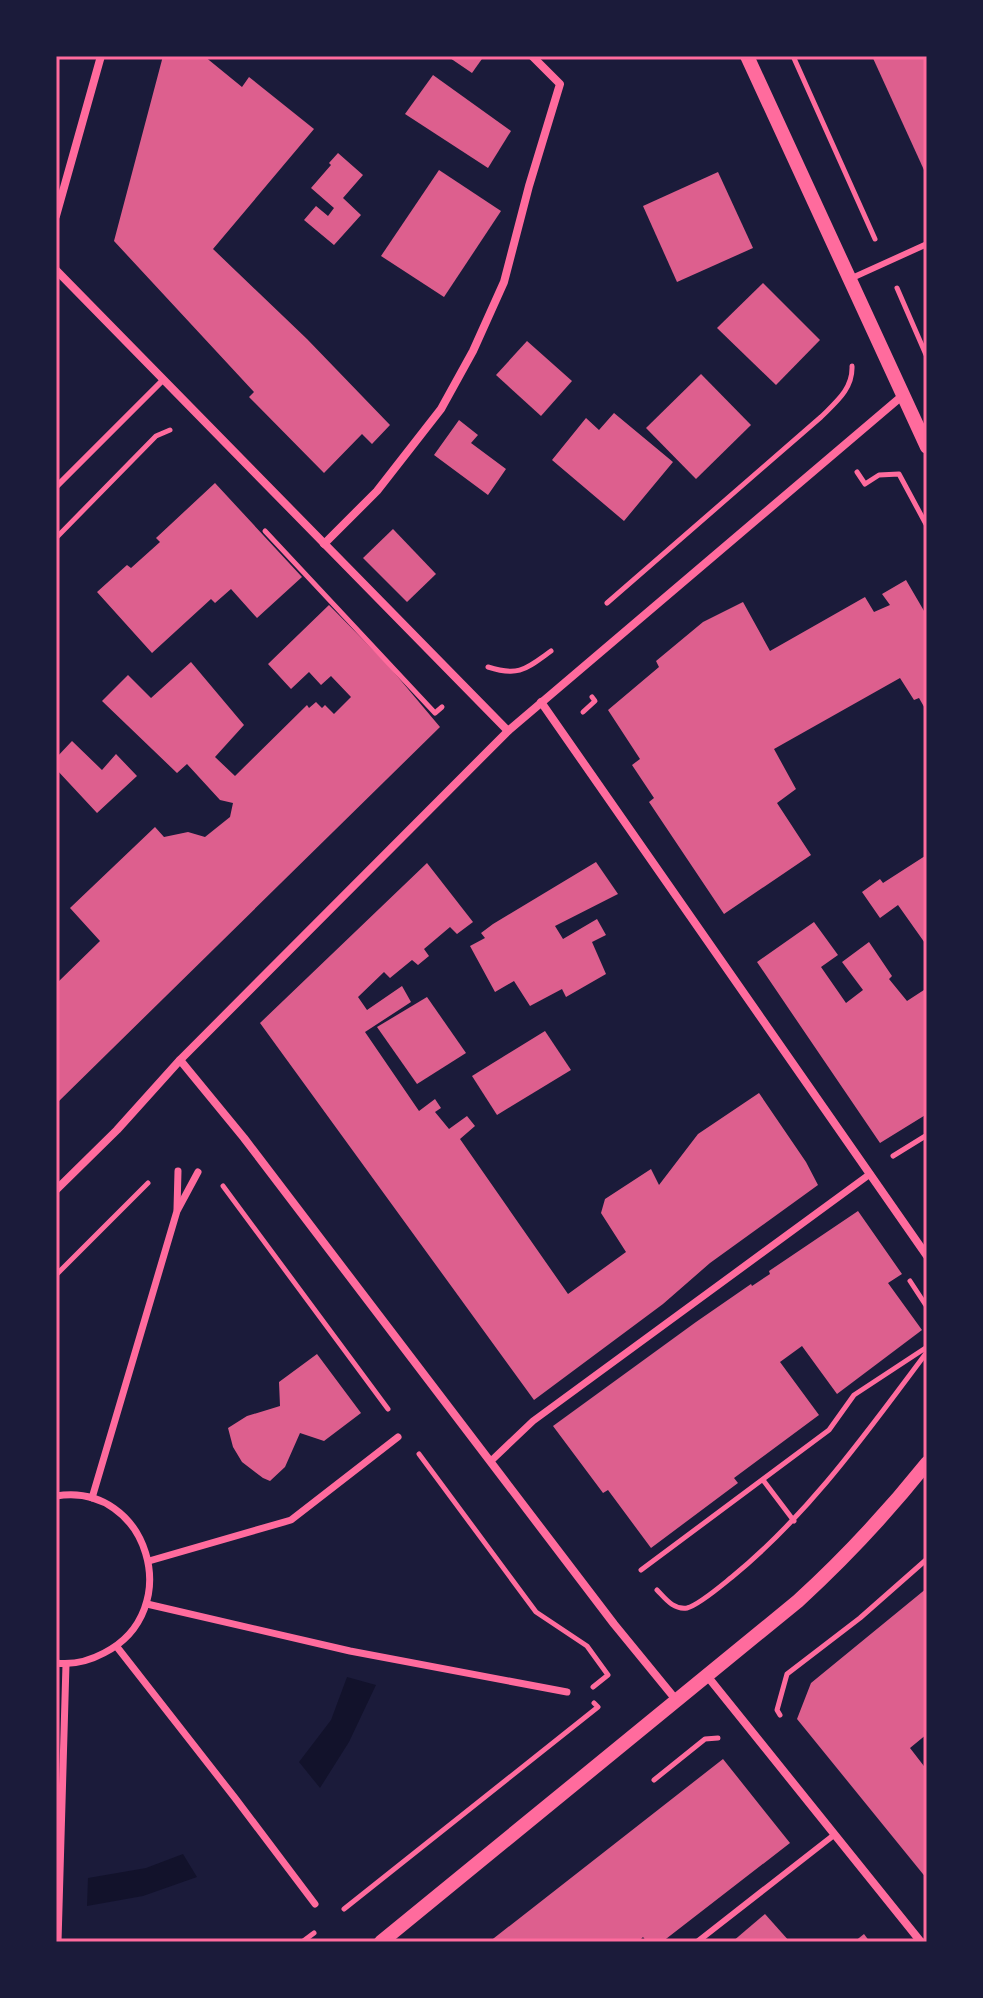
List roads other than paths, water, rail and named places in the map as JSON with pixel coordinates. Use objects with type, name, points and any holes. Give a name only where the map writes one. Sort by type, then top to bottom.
[{"type":"street","points":[[56,216],[101,56]]},
{"type":"street","points":[[324,544],[377,491],[441,409],[473,351],[504,282],[560,84],[532,56]]},
{"type":"street","points":[[747,56],[927,447]]},
{"type":"street","points":[[56,270],[508,731]]},
{"type":"street","points":[[56,1190],[117,1130],[180,1060],[508,731],[902,396]]},
{"type":"street","points":[[541,702],[927,1256]]},
{"type":"street","points":[[180,1060],[244,1138],[614,1624],[677,1701]]},
{"type":"street","points":[[177,1211],[178,1171]]},
{"type":"street","points":[[92,1498],[177,1211],[198,1172]]},
{"type":"street","points":[[492,1460],[533,1421],[870,1174]]},
{"type":"street","points":[[149,1561],[291,1520],[398,1437]]},
{"type":"street","points":[[381,1942],[708,1677],[845,1558],[927,1463]]},
{"type":"street","points":[[56,1496],[92,1498],[112,1507],[129,1522],[142,1540],[149,1561],[151,1582],[147,1604],[136,1627],[117,1647],[92,1659],[56,1663]]},
{"type":"street","points":[[147,1604],[350,1651],[567,1692]]},
{"type":"street","points":[[117,1647],[315,1904]]},
{"type":"street","points":[[58,1942],[66,1664]]},
{"type":"street","points":[[708,1677],[921,1942]]},
{"type":"lane","points":[[849,280],[927,244]]},
{"type":"lane","points":[[56,487],[163,380]]},
{"type":"lane","points":[[697,1942],[834,1835]]}]
